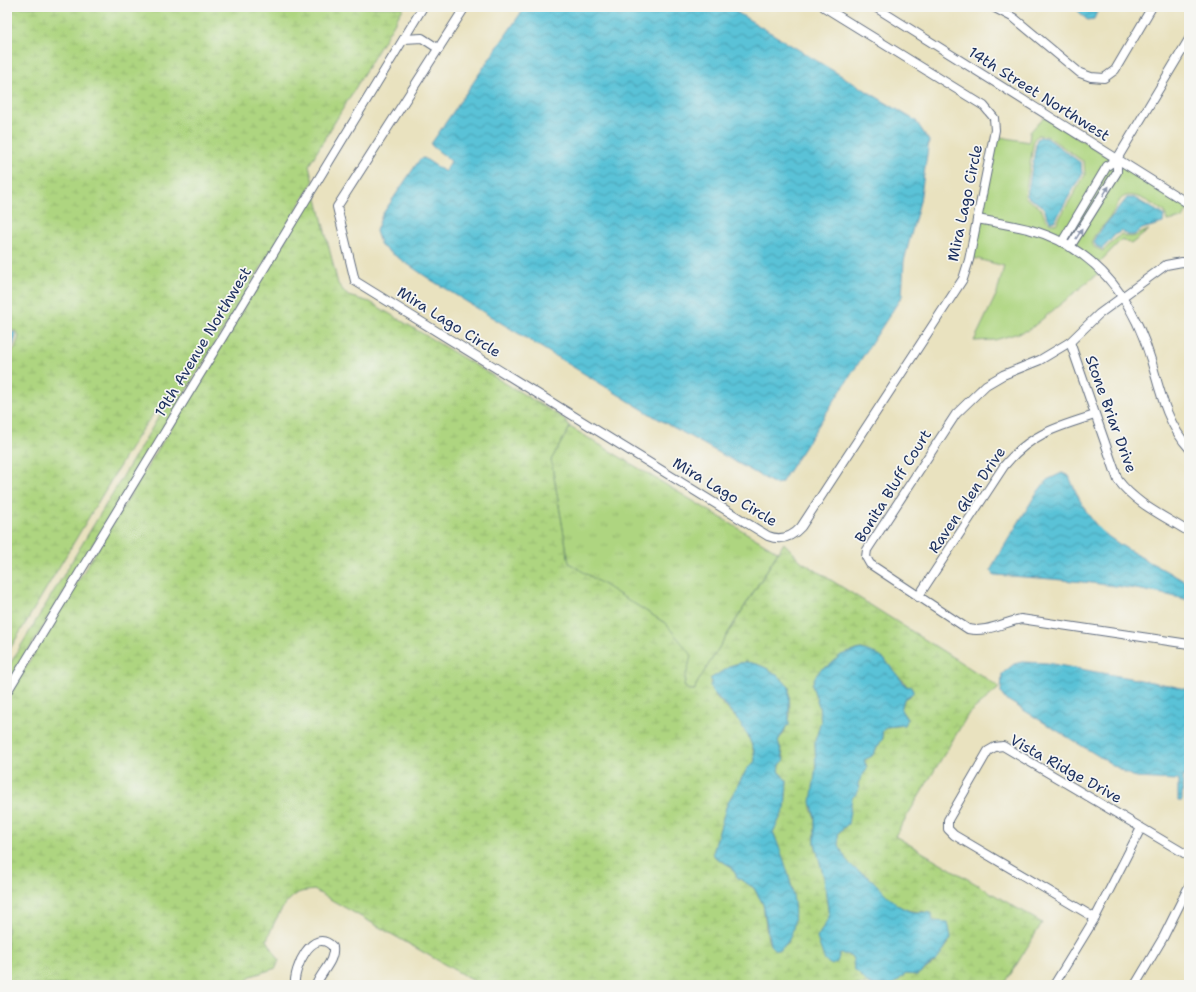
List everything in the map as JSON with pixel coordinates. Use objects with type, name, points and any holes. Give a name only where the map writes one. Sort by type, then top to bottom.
[{"type":"street","name":"19th Avenue Northwest","points":[[8,690],[423,7]]},
{"type":"street","name":"Mira Lago Circle","points":[[464,7],[439,49],[337,208],[356,281],[772,538],[787,537],[796,533],[801,527],[963,279],[969,260],[995,130],[995,121],[990,111],[824,7]]},
{"type":"street","name":"14th Street Northwest","points":[[875,7],[1189,204]]},
{"type":"street","points":[[993,7],[1014,18],[1080,72],[1091,78],[1104,78],[1115,70],[1152,7]]},
{"type":"street","points":[[413,23],[422,38],[439,49]]},
{"type":"street","points":[[404,38],[422,38]]},
{"type":"street","points":[[1062,242],[1107,166],[1117,159],[1189,39]]},
{"type":"street","points":[[1070,247],[1117,172],[1117,159]]},
{"type":"street","points":[[977,219],[1029,230],[1062,242],[1090,261],[1110,280],[1123,297],[1145,341],[1170,419],[1177,432],[1189,448]]},
{"type":"street","name":"Bonita Bluff Court","points":[[1189,263],[1182,262],[1166,264],[1099,314],[1070,342],[1040,360],[1003,375],[972,397],[956,414],[867,550],[866,557],[870,564],[968,629],[985,631],[1020,619],[1189,644]]},
{"type":"street","name":"Stone Briar Drive","points":[[1070,342],[1116,474],[1128,493],[1189,532]]},
{"type":"street","name":"Raven Glen Drive","points":[[918,597],[1004,466],[1016,451],[1041,434],[1095,415]]},
{"type":"street","name":"Vista Ridge Drive","points":[[1095,918],[954,835],[948,829],[948,820],[988,752],[995,747],[1003,746],[1189,856]]},
{"type":"street","points":[[1054,985],[1095,918],[1141,828]]},
{"type":"street","points":[[1135,985],[1163,938],[1189,886]]},
{"type":"street","points":[[295,985],[296,973],[308,949],[318,940],[324,940],[333,947],[332,958],[316,985]]},
{"type":"green space","points":[[7,7],[404,7],[309,165],[313,182],[7,686],[7,669],[161,413],[164,404],[161,404],[140,432],[7,654],[7,355],[15,348],[19,337],[17,332],[7,328],[7,324],[10,324],[12,318],[12,311],[7,306]]},
{"type":"green space","points":[[1044,117],[1112,159],[1110,168],[1114,165],[1120,164],[1189,207],[1183,218],[1167,221],[1165,212],[1149,202],[1130,196],[1120,200],[1109,219],[1095,235],[1092,241],[1094,247],[1103,251],[1121,234],[1133,237],[1149,230],[1131,244],[1122,239],[1097,265],[1101,271],[1029,330],[995,340],[974,341],[997,293],[1004,266],[970,257],[995,136],[1029,142],[1030,132]],"holes":[[[1038,135],[1047,136],[1084,162],[1085,175],[1056,224],[1049,222],[1041,209],[1025,196],[1034,139]]]},
{"type":"green space","points":[[315,191],[338,284],[348,296],[370,302],[563,418],[570,427],[551,460],[569,563],[665,623],[691,654],[684,686],[689,690],[695,690],[696,685],[784,543],[801,561],[998,686],[998,689],[969,713],[895,836],[1042,923],[1004,985],[892,985],[906,974],[917,975],[933,964],[949,943],[923,911],[910,911],[898,906],[883,894],[871,879],[851,866],[844,857],[838,842],[839,832],[843,829],[852,798],[859,788],[858,783],[867,766],[864,760],[872,756],[883,738],[882,732],[886,727],[904,725],[907,719],[901,710],[904,699],[911,695],[904,681],[896,675],[885,660],[861,649],[849,652],[837,659],[817,674],[812,685],[819,706],[821,721],[815,742],[816,767],[811,809],[815,817],[815,843],[824,878],[829,917],[827,923],[822,928],[839,958],[840,953],[846,954],[853,958],[854,969],[870,985],[481,985],[314,890],[300,892],[292,897],[275,921],[267,940],[279,960],[276,968],[251,976],[243,985],[7,985],[7,698]],"holes":[[[745,662],[770,670],[780,677],[789,687],[790,716],[784,732],[778,741],[784,757],[780,773],[787,781],[785,808],[773,832],[792,887],[794,922],[788,943],[775,950],[768,941],[763,904],[754,888],[737,877],[732,867],[715,857],[713,853],[727,804],[747,769],[755,761],[753,749],[745,731],[738,720],[723,705],[714,693],[710,683],[712,680],[710,679],[732,665]]]},
{"type":"green space","points":[[570,427],[778,552],[696,685],[695,690],[689,690],[684,686],[690,654],[665,623],[569,564],[551,460]]},
{"type":"water","points":[[525,7],[728,7],[916,121],[929,141],[920,201],[904,261],[902,296],[781,483],[775,484],[655,417],[431,280],[381,246],[376,231],[382,215],[420,159],[424,158],[445,172],[451,161],[431,144]]},
{"type":"water","points":[[1074,7],[1099,7],[1094,19],[1087,20]]},
{"type":"water","points":[[1040,137],[1047,138],[1081,163],[1082,174],[1055,221],[1050,221],[1042,206],[1027,196],[1037,139]]},
{"type":"water","points":[[1127,198],[1134,198],[1164,215],[1163,223],[1142,229],[1134,235],[1128,235],[1121,231],[1115,235],[1102,249],[1096,246],[1094,241],[1096,236]]},
{"type":"water","points":[[7,331],[15,333],[16,336],[13,346],[7,352]]},
{"type":"water","points":[[1062,473],[1069,476],[1085,509],[1102,531],[1128,549],[1189,584],[1189,600],[1165,594],[1117,586],[1068,580],[994,575],[991,570],[995,561],[1036,494],[1047,480]]},
{"type":"water","points":[[861,649],[876,654],[885,660],[906,686],[913,687],[913,693],[904,699],[901,710],[907,719],[904,725],[886,727],[882,732],[883,738],[872,756],[864,760],[867,768],[858,783],[859,788],[856,794],[852,798],[848,824],[839,832],[838,841],[844,856],[851,865],[872,880],[897,904],[910,911],[931,913],[933,921],[948,922],[951,938],[938,959],[917,975],[906,974],[892,985],[870,985],[854,969],[853,958],[846,954],[840,954],[837,962],[832,965],[825,961],[817,938],[829,917],[824,878],[815,843],[815,817],[811,802],[816,767],[815,742],[821,721],[819,706],[812,685],[815,677],[821,669],[829,666],[841,655]]},
{"type":"water","points":[[745,662],[770,670],[780,677],[789,687],[789,726],[787,725],[778,741],[784,761],[779,766],[779,769],[787,781],[785,808],[773,832],[789,876],[795,910],[794,926],[789,939],[780,950],[775,950],[770,945],[763,904],[754,888],[737,877],[732,867],[715,857],[713,853],[727,804],[747,769],[755,761],[754,750],[748,736],[736,717],[712,691],[710,686],[712,681],[710,679],[732,665]]},
{"type":"water","points":[[1022,662],[1047,663],[1189,690],[1189,774],[1183,777],[1182,801],[1178,801],[1178,780],[1136,778],[1004,698],[1001,692],[1002,674],[1014,664]]}]
